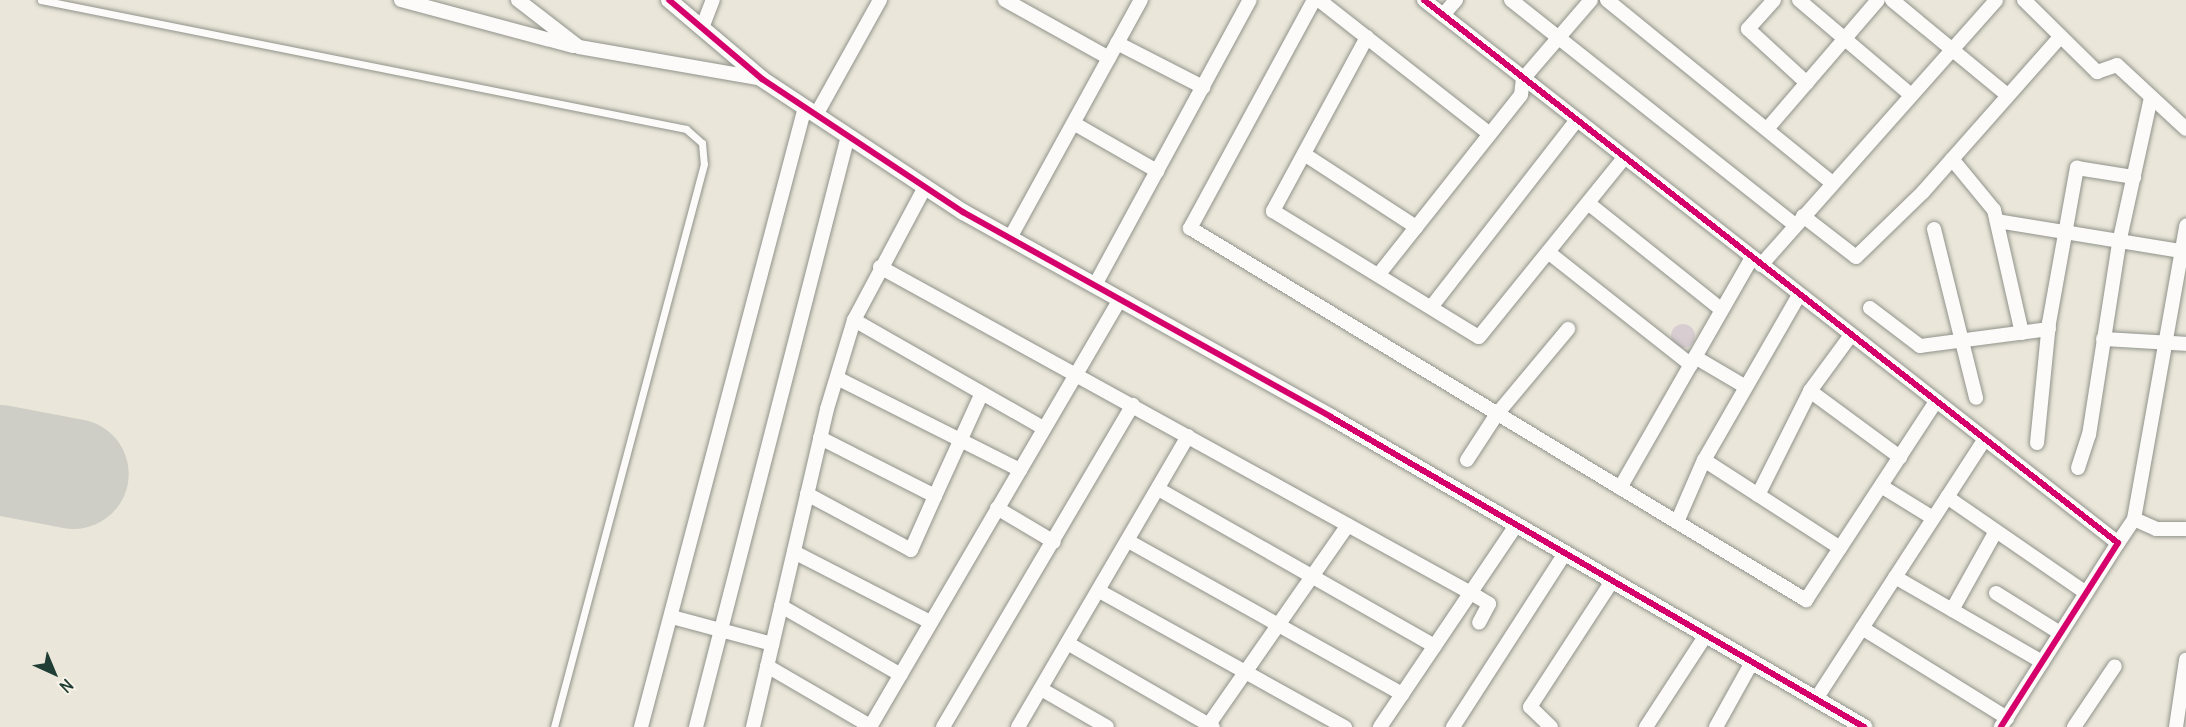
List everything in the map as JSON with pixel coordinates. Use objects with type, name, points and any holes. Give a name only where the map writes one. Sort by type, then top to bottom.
[{"type":"street","points":[[401,0],[579,47],[762,79]]},
{"type":"street","points":[[518,0],[579,47]]},
{"type":"street","points":[[669,0],[762,79],[925,187],[1010,238],[1565,553],[1864,727]]},
{"type":"street","points":[[702,28],[713,0]]},
{"type":"street","points":[[641,727],[810,111],[880,0]]},
{"type":"street","points":[[1005,0],[1109,58]]},
{"type":"street","points":[[1010,238],[1075,124],[1141,0]]},
{"type":"street","points":[[1095,285],[1250,0]]},
{"type":"street","points":[[1314,0],[1190,228],[1806,600],[1936,401]]},
{"type":"street","points":[[1319,0],[1490,134]]},
{"type":"street","points":[[1424,0],[2118,543]]},
{"type":"street","points":[[1443,15],[1456,0]]},
{"type":"street","points":[[1510,0],[1799,221],[1856,257],[1952,159],[2006,94],[2061,36]]},
{"type":"street","points":[[1379,274],[1521,95],[1523,79],[1591,0]]},
{"type":"street","points":[[1607,0],[1831,182]]},
{"type":"street","points":[[1774,0],[1748,28],[1807,83]]},
{"type":"street","points":[[1799,0],[1911,95]]},
{"type":"street","points":[[1767,129],[1878,0]]},
{"type":"street","points":[[1892,0],[2006,94]]},
{"type":"street","points":[[1620,488],[1722,310],[1756,262],[1799,221],[1831,182],[1996,0]]},
{"type":"street","points":[[2024,0],[2097,72],[2117,65],[2186,129]]},
{"type":"street","points":[[1367,37],[1273,212],[1432,306],[1479,337],[1624,158]]},
{"type":"street","points":[[1117,43],[1203,87]]},
{"type":"street","points":[[2078,468],[2089,435],[2119,243],[2151,97]]},
{"type":"street","points":[[1432,306],[1576,121]]},
{"type":"street","points":[[1075,124],[1157,171]]},
{"type":"street","points":[[696,727],[848,136]]},
{"type":"street","points":[[1304,154],[1416,227]]},
{"type":"street","points":[[1952,159],[1997,221],[2022,333]]},
{"type":"street","points":[[2037,443],[2049,329],[2077,168],[2134,177]]},
{"type":"street","points":[[753,727],[820,438],[854,320],[880,267],[925,187]]},
{"type":"street","points":[[1588,204],[1722,310]]},
{"type":"street","points":[[1997,221],[2119,243],[2181,251]]},
{"type":"street","points":[[1862,628],[2004,722],[2134,519],[2186,226]]},
{"type":"street","points":[[1934,229],[1976,398]]},
{"type":"street","points":[[1548,252],[1693,361],[1746,387]]},
{"type":"street","points":[[880,267],[1074,372],[1489,604],[1479,623]]},
{"type":"street","points":[[1677,522],[1704,460],[1799,295]]},
{"type":"street","points":[[767,666],[870,727],[1020,470],[1074,372],[1120,299]]},
{"type":"street","points":[[1869,308],[1920,346],[2049,329]]},
{"type":"street","points":[[854,320],[1043,428]]},
{"type":"street","points":[[1467,460],[1497,414],[1569,329]]},
{"type":"street","points":[[1758,495],[1810,391],[1851,335]]},
{"type":"street","points":[[2103,339],[2186,344]]},
{"type":"street","points":[[837,378],[1020,470]]},
{"type":"street","points":[[1810,391],[1900,457]]},
{"type":"street","points":[[807,494],[911,550],[958,439],[982,393]]},
{"type":"street","points":[[943,727],[1133,405]]},
{"type":"street","points":[[1017,727],[1101,592],[1160,490],[1188,436]]},
{"type":"street","points":[[820,438],[935,496]]},
{"type":"street","points":[[1816,699],[1985,439]]},
{"type":"street","points":[[1704,460],[1840,548]]},
{"type":"street","points":[[1881,486],[1933,518]]},
{"type":"street","points":[[1160,490],[1435,646]]},
{"type":"street","points":[[1947,497],[2086,593]]},
{"type":"street","points":[[997,508],[1054,542]]},
{"type":"street","points":[[2134,519],[2156,529],[2186,530]]},
{"type":"street","points":[[1069,644],[1210,726],[1348,525]]},
{"type":"street","points":[[1380,727],[1516,525]]},
{"type":"street","points":[[1952,610],[1996,531]]},
{"type":"street","points":[[1130,542],[1402,694]]},
{"type":"street","points":[[794,552],[930,622]]},
{"type":"street","points":[[1454,727],[1565,553]]},
{"type":"street","points":[[1895,577],[2042,662]]},
{"type":"street","points":[[1551,727],[1530,707],[1612,581]]},
{"type":"street","points":[[1101,592],[1345,727]]},
{"type":"street","points":[[1996,593],[2060,633]]},
{"type":"street","points":[[781,606],[901,675]]},
{"type":"street","points":[[672,617],[772,644]]},
{"type":"street","points":[[1646,727],[1706,635]]},
{"type":"street","points":[[2176,727],[2186,660]]},
{"type":"street","points":[[1716,727],[1752,662]]},
{"type":"street","points":[[2074,727],[2115,666]]},
{"type":"street","points":[[1041,689],[1107,727]]},
{"type":"lane","points":[[40,0],[686,129],[702,143],[704,164],[554,727]]},
{"type":"building","points":[[1683,324],[1688,325],[1694,331],[1694,341],[1688,347],[1683,348],[1678,347],[1672,341],[1671,336],[1672,331],[1678,325]]},
{"type":"runway","points":[[0,460],[74,474]]},
{"type":"cycle path","points":[[669,0],[762,79],[963,212],[1331,417],[1864,727]]},
{"type":"cycle path","points":[[1424,0],[2118,543],[2001,727]]}]
